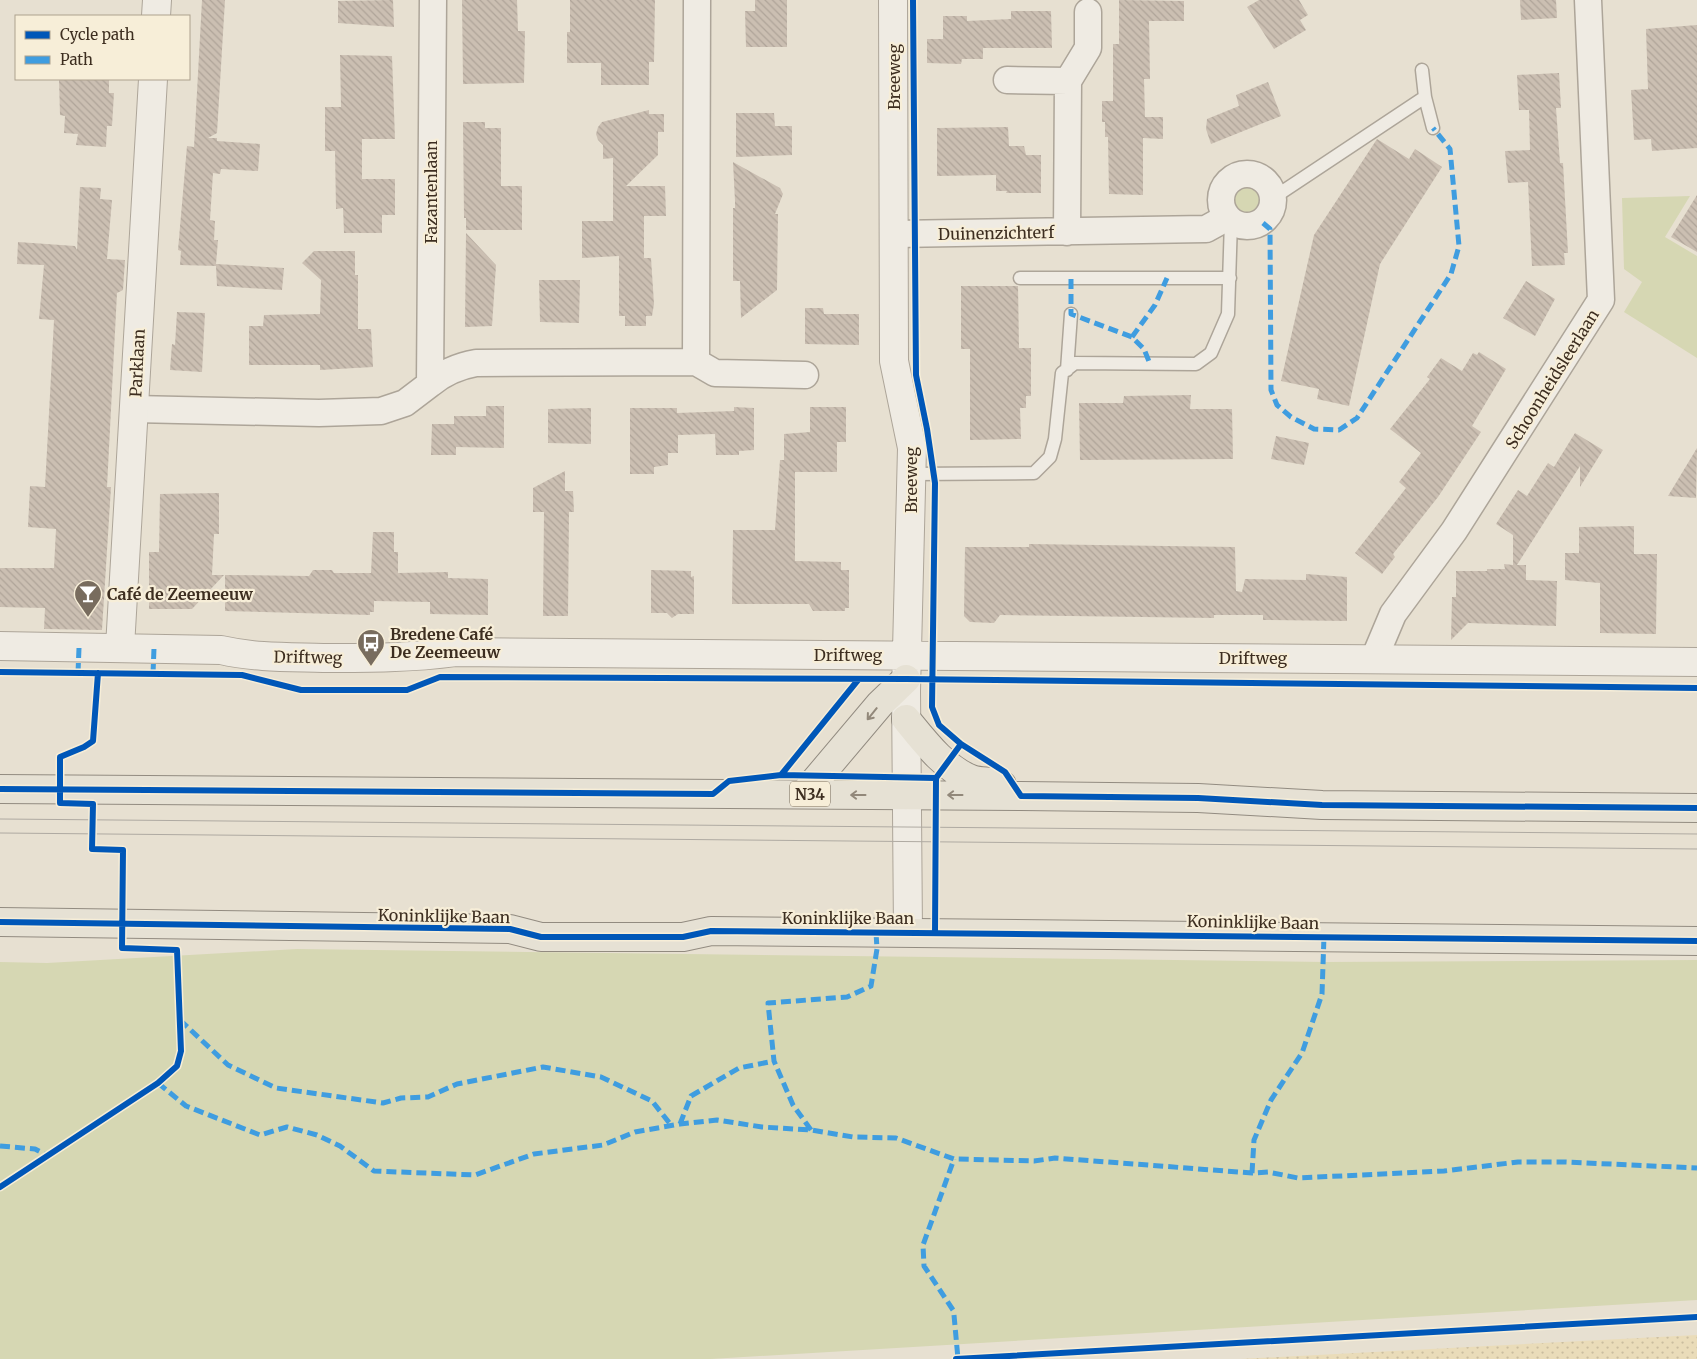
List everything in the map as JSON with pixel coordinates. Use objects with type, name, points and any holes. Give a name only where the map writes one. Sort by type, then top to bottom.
[{"type":"main road","points":[[804,794],[880,704],[907,667]]},
{"type":"main road","points":[[906,719],[925,743],[958,772],[979,782],[998,783],[1021,796]]},
{"type":"main road","name":"N34","points":[[0,789],[1021,796],[1198,798],[1322,805],[1697,808]]},
{"type":"main road","name":"Koninklijke Baan","points":[[0,922],[510,929],[551,937],[683,937],[711,931],[1697,941]]},
{"type":"street","points":[[156,15],[157,0]]},
{"type":"street","name":"Fazantenlaan","points":[[430,384],[433,0]]},
{"type":"street","points":[[696,362],[697,0]]},
{"type":"street","name":"Breeweg","points":[[893,0],[894,361],[912,448],[906,719],[908,932]]},
{"type":"street","name":"Schoonheidsleerlaan","points":[[1374,659],[1393,614],[1459,523],[1601,300],[1588,0]]},
{"type":"street","points":[[1007,80],[1068,81],[1088,48],[1088,12]]},
{"type":"street","name":"Parklaan","points":[[120,647],[152,80]]},
{"type":"street","name":"Duinenzichterf","points":[[1067,232],[1068,81]]},
{"type":"street","points":[[1240,174],[1254,174],[1270,186],[1272,198],[1274,206],[1263,223],[1244,228],[1229,219],[1220,206],[1221,192],[1228,180],[1240,174]]},
{"type":"street","name":"Duinenzichterf","points":[[895,234],[1206,229],[1229,219]]},
{"type":"street","points":[[134,409],[319,413],[382,411],[405,403],[439,376],[463,365],[476,363],[696,362],[716,373],[805,375]]},
{"type":"street","name":"Driftweg","points":[[0,646],[221,650],[250,656],[370,658],[416,658],[456,652],[907,667],[1374,659],[1697,662]]},
{"type":"lane","points":[[1422,70],[1425,97],[1433,128]]},
{"type":"lane","points":[[1272,198],[1425,97]]},
{"type":"lane","points":[[912,474],[1034,473],[1050,457],[1055,438],[1062,373],[1075,363],[1196,364],[1211,352],[1228,314],[1230,278],[1229,219]]},
{"type":"lane","points":[[1020,278],[1230,278]]},
{"type":"lane","points":[[1066,370],[1071,314]]},
{"type":"green space","points":[[1247,187],[1257,191],[1261,201],[1257,211],[1247,215],[1237,211],[1233,201],[1237,191]]},
{"type":"green space","points":[[1690,196],[1665,237],[1697,256],[1697,358],[1624,312],[1642,282],[1624,269],[1622,198]]},
{"type":"green space","points":[[297,949],[1325,962],[1697,960],[1697,1300],[711,1359],[0,1359],[0,962],[47,963]]},
{"type":"sand","points":[[1697,1335],[1697,1359],[1240,1359]]},
{"type":"building","points":[[202,0],[225,0],[217,133],[208,138],[217,138],[217,141],[260,144],[258,171],[221,169],[220,174],[213,173],[210,220],[215,221],[214,240],[218,240],[216,264],[284,268],[282,290],[217,286],[216,266],[180,265],[181,251],[178,250],[187,146],[194,147]]},
{"type":"building","points":[[393,0],[394,27],[338,23],[338,1]]},
{"type":"building","points":[[462,0],[517,0],[518,31],[525,31],[524,83],[463,84]]},
{"type":"building","points":[[570,0],[655,0],[654,62],[649,62],[649,85],[601,85],[601,63],[567,63],[567,32],[570,32]]},
{"type":"building","points":[[755,0],[787,0],[787,47],[746,47],[745,11],[755,11]]},
{"type":"building","points":[[1119,0],[1184,1],[1184,21],[1149,21],[1150,79],[1144,79],[1145,117],[1163,117],[1163,139],[1143,138],[1143,195],[1109,194],[1108,137],[1105,137],[1105,122],[1102,122],[1102,101],[1113,101],[1113,44],[1119,44]]},
{"type":"building","points":[[1259,0],[1299,0],[1308,15],[1300,20],[1306,30],[1274,49],[1247,7]]},
{"type":"building","points":[[1520,0],[1556,0],[1557,18],[1521,20]]},
{"type":"building","points":[[1011,11],[1051,11],[1052,48],[983,48],[983,59],[962,59],[961,64],[927,63],[927,39],[943,39],[943,16],[967,16],[967,21],[1011,19]]},
{"type":"building","points":[[1697,25],[1697,148],[1652,151],[1651,139],[1634,140],[1631,90],[1648,89],[1646,29]]},
{"type":"building","points":[[340,55],[392,56],[395,139],[362,139],[362,179],[395,179],[395,215],[382,215],[382,233],[344,233],[343,208],[336,209],[335,151],[325,151],[325,107],[341,107]]},
{"type":"building","points":[[1559,73],[1561,108],[1556,108],[1560,163],[1563,163],[1568,253],[1564,253],[1565,265],[1532,266],[1528,182],[1508,183],[1505,151],[1530,150],[1529,110],[1519,110],[1517,75]]},
{"type":"building","points":[[59,80],[109,80],[109,93],[114,93],[112,126],[107,126],[106,147],[76,145],[78,134],[64,133],[65,116],[60,115]]},
{"type":"building","points":[[1268,82],[1281,116],[1211,144],[1206,129],[1207,119],[1239,106],[1236,95]]},
{"type":"building","points":[[649,110],[649,114],[664,114],[664,132],[658,132],[658,155],[626,186],[665,186],[666,216],[644,216],[644,258],[651,258],[654,304],[652,316],[646,316],[646,326],[625,326],[625,316],[619,316],[619,256],[582,258],[582,221],[613,221],[613,158],[603,159],[603,145],[598,140],[596,134],[598,127],[602,122]]},
{"type":"building","points":[[736,113],[774,113],[775,126],[792,126],[792,155],[736,157]]},
{"type":"building","points":[[463,122],[485,122],[485,128],[501,128],[501,186],[522,186],[522,230],[466,230],[466,218],[464,218]]},
{"type":"building","points":[[1008,127],[1009,146],[1024,146],[1026,155],[1041,155],[1041,193],[1006,193],[1007,191],[996,191],[996,175],[937,176],[937,128]]},
{"type":"building","points":[[1377,139],[1409,159],[1415,149],[1442,167],[1380,264],[1349,406],[1317,399],[1319,389],[1281,381],[1314,235]]},
{"type":"building","points":[[733,162],[780,188],[783,194],[775,214],[778,214],[777,290],[741,318],[740,281],[733,281],[733,208],[735,208],[735,201]]},
{"type":"building","points":[[80,187],[101,188],[100,199],[112,200],[107,259],[125,260],[123,290],[117,293],[107,487],[111,487],[102,630],[44,629],[45,608],[0,607],[0,568],[54,568],[56,529],[28,527],[30,486],[45,487],[54,320],[39,319],[44,265],[17,264],[18,242],[75,246],[77,250]]},
{"type":"building","points":[[1697,195],[1697,252],[1671,237]]},
{"type":"building","points":[[466,233],[496,265],[492,326],[465,327]]},
{"type":"building","points":[[314,251],[355,251],[355,275],[358,275],[358,329],[371,329],[373,367],[320,370],[320,365],[249,365],[249,326],[263,326],[264,315],[320,314],[321,280],[302,263]]},
{"type":"building","points":[[539,280],[580,280],[579,323],[540,322]]},
{"type":"building","points":[[1526,281],[1555,299],[1535,336],[1503,318]]},
{"type":"building","points":[[961,286],[1018,286],[1019,348],[1031,348],[1031,396],[1026,396],[1026,408],[1020,408],[1021,439],[970,440],[970,349],[961,349]]},
{"type":"building","points":[[805,308],[823,308],[824,314],[859,314],[859,345],[805,344]]},
{"type":"building","points":[[177,312],[205,313],[202,372],[170,370],[172,344],[175,345]]},
{"type":"building","points":[[1479,352],[1506,369],[1472,426],[1481,432],[1438,497],[1393,554],[1395,557],[1382,574],[1355,553],[1406,488],[1399,482],[1421,453],[1390,429],[1430,379],[1427,377],[1441,358],[1462,371],[1473,353],[1477,355]]},
{"type":"building","points":[[1191,395],[1190,409],[1232,409],[1233,459],[1080,460],[1079,403],[1123,403],[1124,396]]},
{"type":"building","points":[[486,406],[504,406],[504,448],[456,447],[456,455],[431,455],[432,424],[454,424],[454,416],[486,416]]},
{"type":"building","points":[[734,407],[754,408],[754,450],[739,451],[739,455],[716,455],[715,434],[678,435],[678,453],[668,453],[668,465],[654,467],[654,474],[630,474],[630,408],[677,408],[677,413],[734,411]]},
{"type":"building","points":[[810,407],[846,407],[846,442],[837,442],[837,472],[795,472],[795,561],[841,562],[841,570],[849,570],[849,608],[845,608],[845,611],[813,611],[809,604],[732,604],[733,530],[775,530],[780,460],[784,460],[784,434],[810,432]]},
{"type":"building","points":[[591,408],[591,444],[548,443],[548,409]]},
{"type":"building","points":[[1575,433],[1603,450],[1580,487],[1580,466],[1517,565],[1526,565],[1526,580],[1557,581],[1556,626],[1468,623],[1451,640],[1452,597],[1456,597],[1456,571],[1487,571],[1487,569],[1505,569],[1504,564],[1513,565],[1513,535],[1496,524],[1518,490],[1527,496],[1548,463],[1554,467]]},
{"type":"building","points":[[1276,436],[1309,443],[1304,465],[1271,459]]},
{"type":"building","points":[[1697,448],[1696,498],[1668,496]]},
{"type":"building","points":[[565,471],[565,491],[573,491],[574,512],[569,512],[568,616],[543,616],[544,512],[533,512],[533,488]]},
{"type":"building","points":[[219,493],[219,534],[214,534],[212,575],[224,575],[192,609],[149,609],[149,552],[159,552],[160,494]]},
{"type":"building","points":[[1634,526],[1634,554],[1657,554],[1656,634],[1600,633],[1600,583],[1565,580],[1565,553],[1579,553],[1579,527]]},
{"type":"building","points":[[373,532],[394,532],[394,552],[398,552],[398,573],[448,572],[448,578],[488,579],[488,615],[430,614],[430,602],[374,601],[374,612],[370,612],[370,615],[225,611],[225,575],[309,576],[313,570],[332,570],[334,573],[371,573]]},
{"type":"building","points":[[1029,544],[1235,547],[1236,591],[1242,592],[1245,579],[1306,580],[1306,574],[1347,577],[1347,621],[1263,620],[1263,615],[1214,615],[1214,618],[1000,615],[994,623],[970,622],[964,616],[965,547],[1029,547]]},
{"type":"building","points":[[651,570],[691,571],[691,577],[694,576],[694,614],[678,614],[672,618],[667,613],[651,613]]},
{"type":"tram line","points":[[0,819],[1697,834]]},
{"type":"tram line","points":[[0,833],[1697,849]]},
{"type":"marked path","points":[[1263,223],[1270,229],[1271,390],[1277,405],[1291,417],[1314,429],[1339,430],[1357,418],[1451,274],[1459,246],[1450,149],[1433,128]]},
{"type":"marked path","points":[[1132,337],[1155,305],[1167,278]]},
{"type":"marked path","points":[[1071,279],[1071,314],[1132,337],[1144,349],[1150,364]]},
{"type":"marked path","points":[[78,673],[79,648]]},
{"type":"marked path","points":[[153,674],[154,648]]},
{"type":"marked path","points":[[811,1130],[793,1105],[774,1061],[768,1003],[847,997],[871,986],[877,949],[876,932]]},
{"type":"marked path","points":[[1252,1173],[1254,1140],[1271,1100],[1302,1053],[1322,994],[1324,936]]},
{"type":"marked path","points":[[180,1020],[228,1065],[276,1088],[383,1103],[401,1098],[428,1097],[457,1084],[543,1067],[601,1077],[652,1101],[671,1125]]},
{"type":"marked path","points":[[680,1124],[691,1096],[739,1068],[774,1061]]},
{"type":"marked path","points":[[158,1083],[186,1106],[260,1135],[287,1127],[317,1135],[340,1146],[374,1171],[475,1175],[534,1154],[603,1145],[635,1132],[717,1120],[762,1127],[811,1130],[853,1137],[896,1138],[954,1159],[1034,1161],[1055,1158],[1252,1173],[1268,1172],[1298,1178],[1444,1171],[1518,1162],[1566,1162],[1697,1168]]},
{"type":"marked path","points":[[0,1146],[35,1149],[48,1156],[46,1158]]},
{"type":"marked path","points":[[953,1310],[924,1266],[923,1245],[954,1159]]},
{"type":"marked path","points":[[954,1315],[958,1359]]},
{"type":"cycle path","points":[[913,0],[916,375],[935,483],[932,707],[939,725],[961,744],[936,778],[935,933]]},
{"type":"cycle path","points":[[0,672],[242,675],[301,690],[407,690],[440,677],[906,679],[1697,688]]},
{"type":"cycle path","points":[[0,1187],[158,1083],[177,1066],[181,1051],[177,950],[122,948],[123,850],[92,849],[93,804],[60,803],[60,757],[93,741],[98,673]]},
{"type":"cycle path","points":[[781,775],[858,680]]},
{"type":"cycle path","points":[[961,744],[1005,772],[1021,796],[1198,798],[1322,805],[1697,808]]},
{"type":"cycle path","points":[[0,789],[713,794],[729,781],[781,775],[936,778]]},
{"type":"cycle path","points":[[0,922],[510,929],[541,937],[683,937],[711,931],[1697,941]]},
{"type":"cycle path","points":[[956,1359],[1697,1317]]},
{"type":"place","name":"Café de Zeemeeuw","points":[[88,618]]},
{"type":"place","name":"Bredene Café De Zeemeeuw","points":[[371,667]]}]
